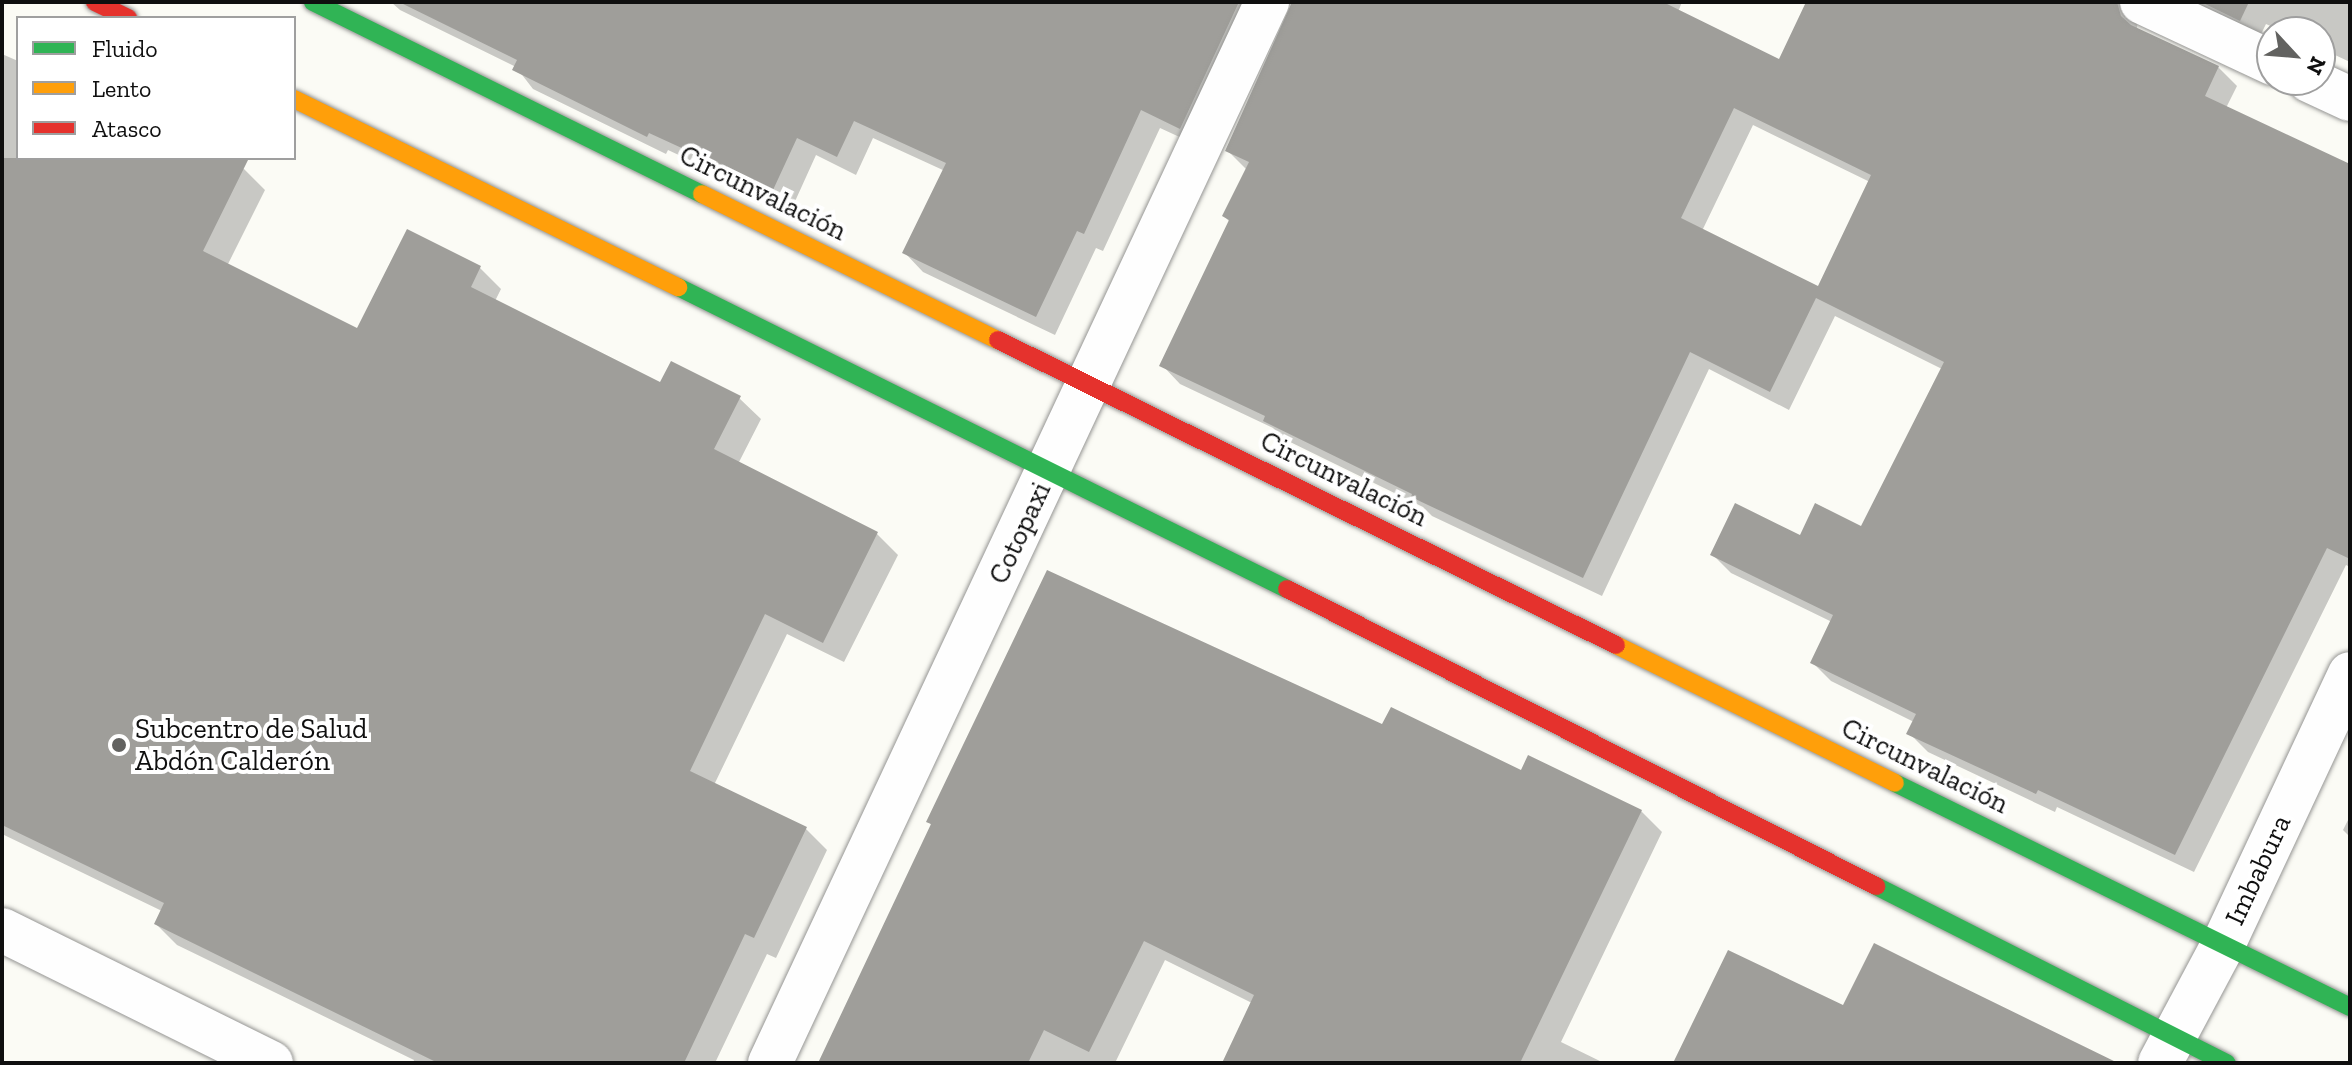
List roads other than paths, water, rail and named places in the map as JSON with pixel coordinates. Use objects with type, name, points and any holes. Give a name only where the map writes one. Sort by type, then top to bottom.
[{"type":"main road","points":[[95,2],[124,16]]},
{"type":"main road","name":"Circunvalación","points":[[313,2],[2350,1007]]},
{"type":"main road","points":[[296,100],[1050,469],[2166,1050],[2227,1063]]},
{"type":"street","name":"Cotopaxi","points":[[770,1063],[1267,2]]},
{"type":"street","points":[[2142,2],[2256,55]]},
{"type":"street","name":"Imbabura","points":[[2166,1050],[2223,945],[2350,674]]},
{"type":"street","points":[[2,930],[271,1063]]},
{"type":"place","name":"Subcentro de Salud Abdón Calderón","points":[[119,745]]}]
